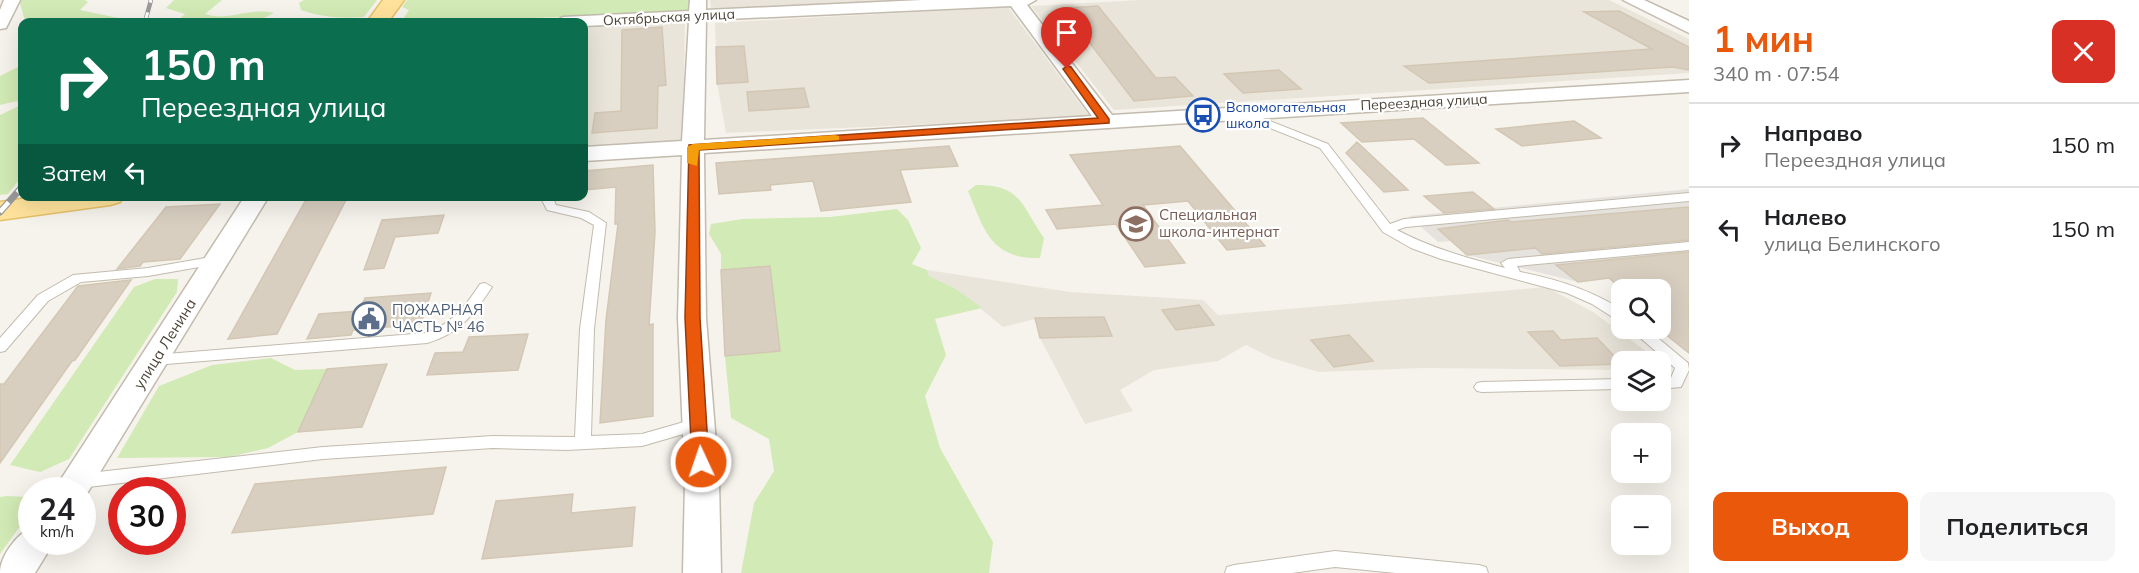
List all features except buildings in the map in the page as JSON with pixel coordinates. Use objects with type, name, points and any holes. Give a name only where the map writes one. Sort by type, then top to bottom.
[{"type":"main road","points":[[380,18],[394,0]]},
{"type":"main road","points":[[0,211],[73,201]]},
{"type":"street","points":[[0,24],[12,0]]},
{"type":"street","points":[[1016,0],[1106,121]]},
{"type":"street","name":"Октябрьская улица","points":[[588,19],[698,8],[1028,0]]},
{"type":"street","points":[[1631,0],[1689,28]]},
{"type":"street","points":[[698,8],[693,147],[692,318],[698,424],[702,573]]},
{"type":"street","name":"Переездная улица","points":[[588,154],[1689,86]]},
{"type":"street","name":"улица Ленина","points":[[80,477],[254,201]]},
{"type":"street","points":[[14,573],[27,555]]},
{"type":"lane","points":[[1242,113],[1324,146],[1387,229],[1416,245],[1446,256],[1516,275],[1544,280],[1590,296],[1611,310]]},
{"type":"lane","points":[[1387,229],[1404,223],[1689,197]]},
{"type":"lane","points":[[548,201],[551,207],[585,215],[600,223],[587,329],[583,442]]},
{"type":"lane","points":[[1516,275],[1508,263],[1689,246]]},
{"type":"lane","points":[[0,346],[42,298],[78,278],[148,272],[218,260]]},
{"type":"lane","points":[[154,360],[427,338],[447,332],[465,318],[485,287]]},
{"type":"lane","points":[[1649,339],[1664,351]]},
{"type":"lane","points":[[1671,357],[1683,367],[1676,383],[1671,383]]},
{"type":"lane","points":[[1482,387],[1611,384]]},
{"type":"lane","points":[[96,483],[323,453],[493,442],[642,440],[698,424]]},
{"type":"lane","points":[[1234,573],[1335,559],[1479,573]]},
{"type":"shaded area","points":[[710,0],[912,0],[711,9]]},
{"type":"shaded area","points":[[1141,0],[1609,0],[1689,39],[1689,73],[1114,110],[1031,6]]},
{"type":"shaded area","points":[[1008,7],[1090,117],[726,133],[717,83],[715,23]]},
{"type":"shaded area","points":[[685,20],[683,141],[588,147],[588,25]]},
{"type":"shaded area","points":[[1689,189],[1689,274],[1667,279],[1609,278],[1578,282],[1467,255],[1451,241],[1438,242],[1409,216]]},
{"type":"shaded area","points":[[927,270],[1070,292],[1203,300],[1218,315],[1546,287],[1593,312],[1611,325],[1611,339],[1629,339],[1646,351],[1611,351],[1611,370],[1424,368],[1318,372],[1272,358],[1246,345],[1218,361],[1154,370],[1120,390],[1133,411],[1085,424],[1040,338],[1035,319],[1003,327],[956,289],[929,276]]},
{"type":"green space","points":[[19,0],[85,0],[88,2],[80,10],[118,18],[24,18]]},
{"type":"green space","points":[[174,0],[222,0],[205,14],[230,16],[255,12],[274,13],[264,18],[180,18],[185,14],[166,8]]},
{"type":"green space","points":[[304,0],[377,0],[364,17],[348,18],[324,16],[301,10],[299,3]]},
{"type":"green space","points":[[407,0],[690,0],[692,13],[530,18],[404,18],[409,10],[402,7]]},
{"type":"green space","points":[[18,67],[18,104],[17,101],[0,105],[0,76]]},
{"type":"green space","points":[[18,106],[18,181],[8,194],[0,195],[0,115]]},
{"type":"green space","points":[[976,185],[1002,188],[1018,198],[1044,238],[1040,258],[1023,257],[1010,253],[991,239],[968,191]]},
{"type":"green space","points":[[897,209],[908,220],[921,248],[912,264],[927,270],[929,276],[956,289],[982,308],[935,319],[946,355],[925,396],[940,448],[993,542],[989,573],[741,573],[754,503],[774,471],[769,439],[731,418],[725,356],[780,351],[770,266],[721,270],[721,254],[709,234],[711,224],[743,219],[830,217]]},
{"type":"green space","points":[[155,279],[178,279],[177,292],[69,459],[40,472],[10,465],[134,287]]},
{"type":"green space","points":[[271,358],[295,370],[327,369],[298,432],[268,448],[229,457],[117,458],[159,386],[212,365]]},
{"type":"green space","points":[[18,496],[18,529],[0,554],[0,497]]},
{"type":"railway","points":[[146,18],[151,0]]},
{"type":"railway","points":[[0,212],[18,192]]},
{"type":"slow traffic","points":[[693,163],[693,147],[835,138]]},
{"type":"place","name":"Вспомогательная школа","points":[[1203,115]]},
{"type":"place","name":"Специальная школа-интернат","points":[[1136,224]]},
{"type":"place","name":"ПОЖАРНАЯ ЧАСТЬ № 46","points":[[369,319]]},
{"type":"route","points":[[701,462],[692,318],[693,147],[1106,121],[1067,69]]}]
